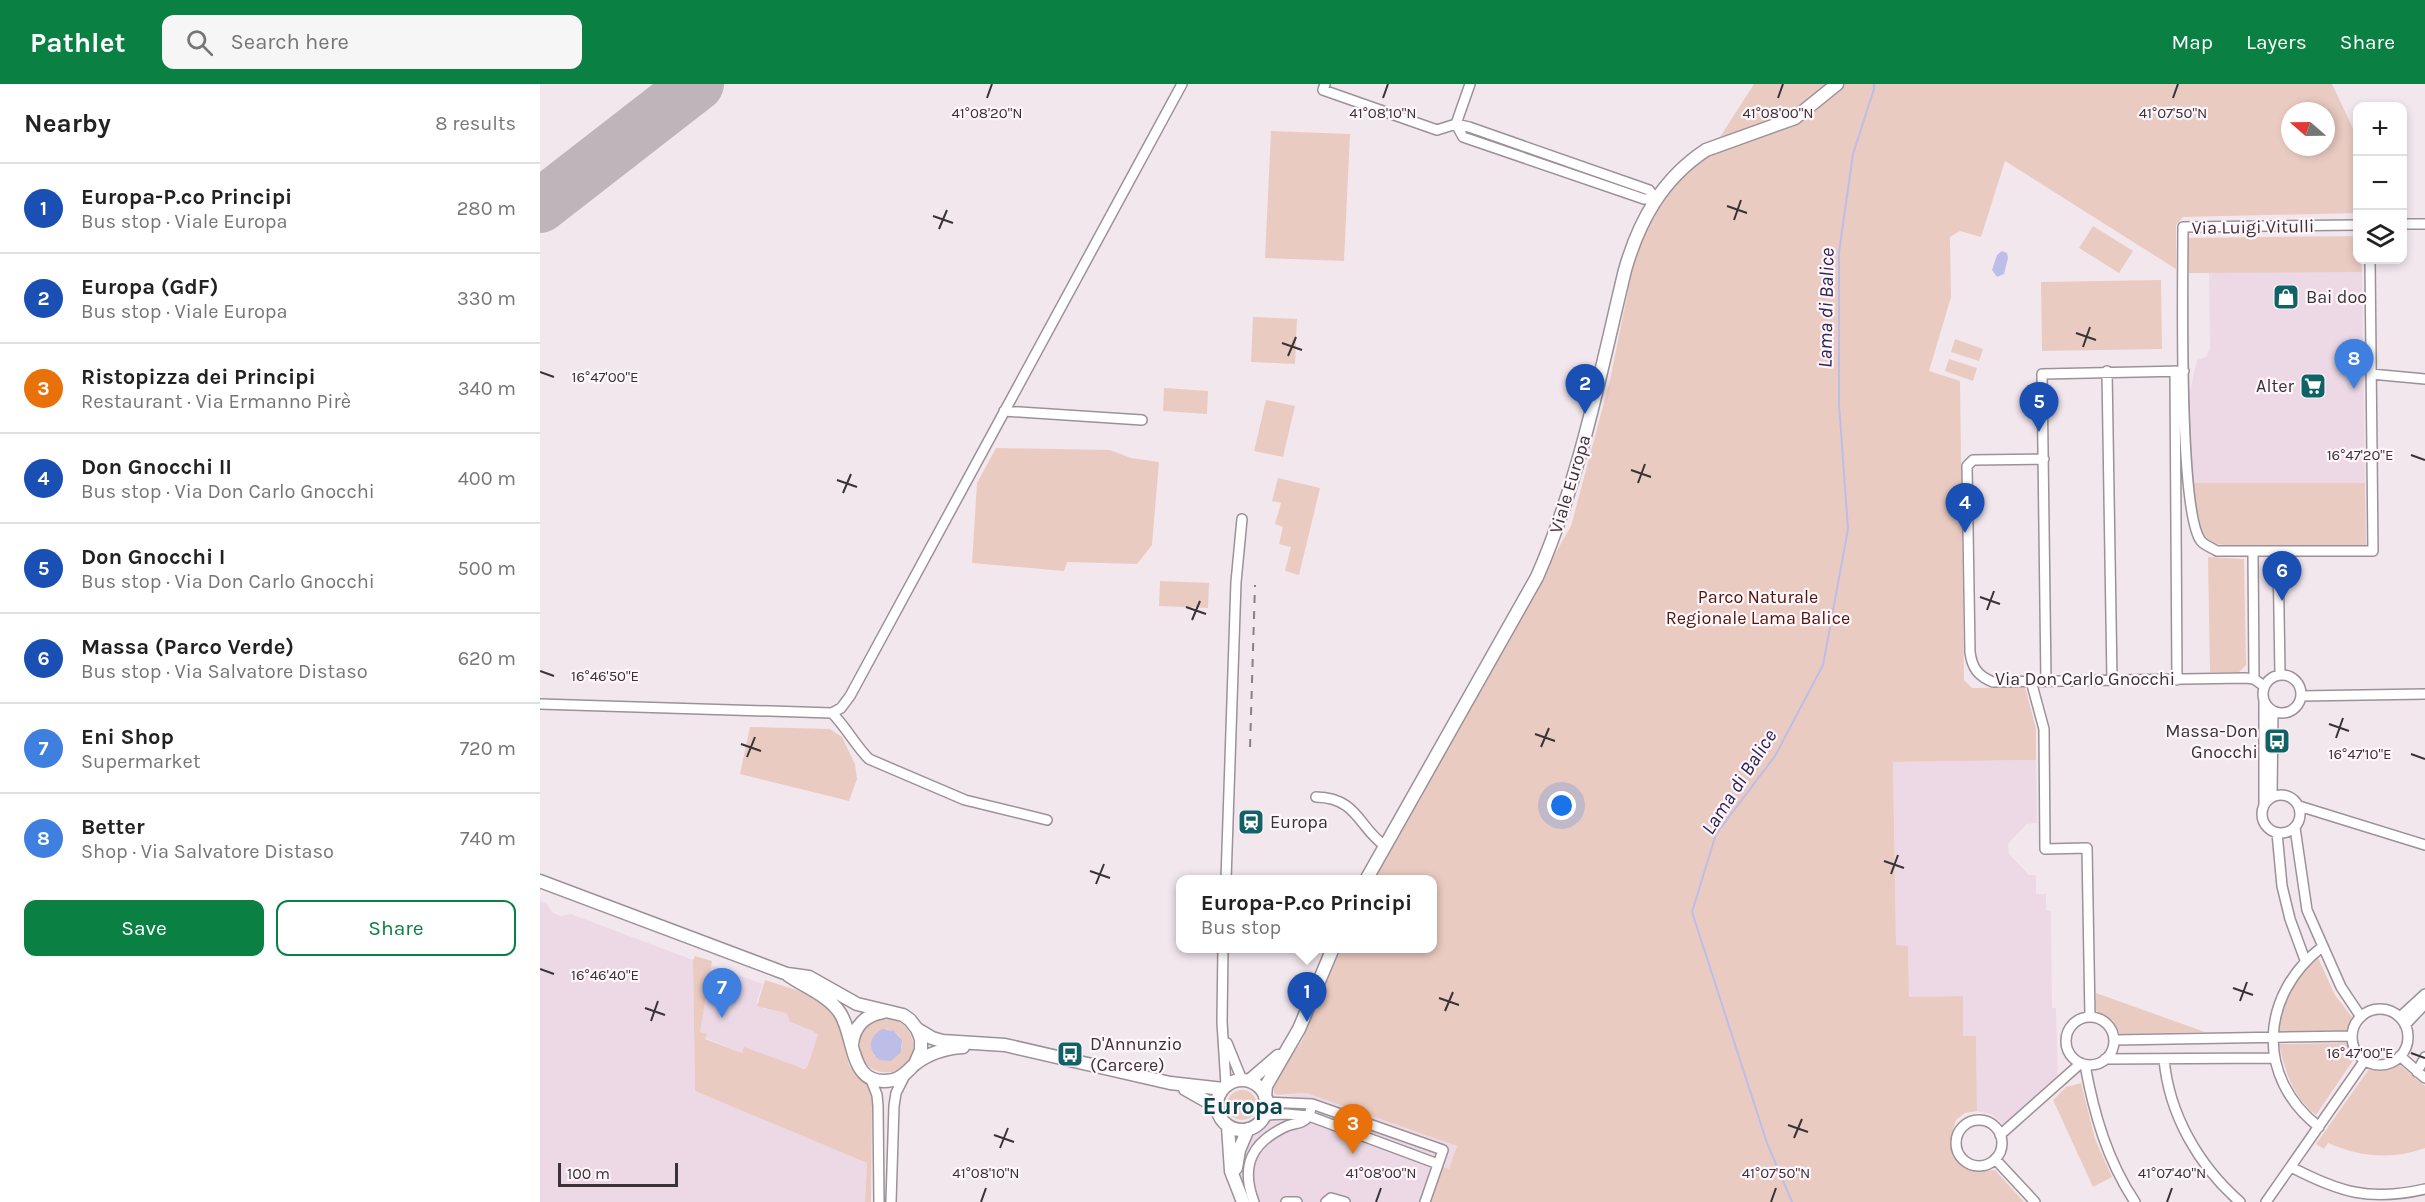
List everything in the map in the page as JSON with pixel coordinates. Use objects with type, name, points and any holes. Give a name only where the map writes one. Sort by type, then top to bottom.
[{"type":"main road","name":"Viale Europa","points":[[1368,875],[1537,577],[1554,539],[1580,458],[1632,244],[1647,213],[1683,168],[1706,150],[1795,118],[1837,84]]},
{"type":"main road","points":[[540,881],[787,974],[809,977],[857,1004],[903,1015],[917,1029],[942,1041],[1019,1048],[1170,1083],[1225,1087],[1246,1081],[1281,1053],[1299,1029]]},
{"type":"main road","points":[[1225,1087],[1217,1100],[1220,1118],[1228,1126],[1241,1130],[1255,1126],[1264,1115],[1266,1086],[1299,1029],[1331,953]]},
{"type":"main road","points":[[787,974],[832,1004],[844,1021],[855,1061],[870,1077],[886,1081],[906,1074],[915,1064],[921,1050],[921,1040],[917,1029]]},
{"type":"main road","points":[[852,1047],[859,1024],[872,1015],[887,1012]]},
{"type":"main road","points":[[915,1064],[951,1048],[992,1044]]},
{"type":"main road","points":[[1246,1081],[1262,1090],[1266,1100]]},
{"type":"main road","points":[[1170,1083],[1199,1095],[1217,1107]]},
{"type":"main road","points":[[1228,1126],[1231,1171],[1243,1202]]},
{"type":"main road","points":[[1235,1180],[1239,1150],[1248,1129]]},
{"type":"street","points":[[540,704],[832,713],[841,708],[850,696],[1182,84]]},
{"type":"street","points":[[1325,84],[1323,90],[1437,130],[1456,124]]},
{"type":"street","points":[[1470,84],[1456,124],[1463,136],[1644,199],[1656,199]]},
{"type":"street","points":[[2407,224],[2425,224]]},
{"type":"street","name":"Via Luigi Vitulli","points":[[2180,371],[2183,227],[2353,225]]},
{"type":"street","points":[[2180,371],[2188,476],[2201,542],[2217,551],[2373,551],[2370,264]]},
{"type":"street","points":[[2107,371],[2112,680]]},
{"type":"street","points":[[2046,681],[2042,374],[2180,371]]},
{"type":"street","points":[[2177,680],[2180,371]]},
{"type":"street","points":[[2371,374],[2425,379]]},
{"type":"street","points":[[1004,411],[1142,420]]},
{"type":"street","name":"Via Don Carlo Gnocchi","points":[[2043,459],[1973,460],[1967,466],[1971,660],[1982,678],[1993,682],[2254,679]]},
{"type":"street","points":[[1226,875],[1236,582],[1242,519]]},
{"type":"street","points":[[2253,552],[2254,679],[2264,686]]},
{"type":"street","points":[[2278,552],[2280,674]]},
{"type":"street","points":[[2264,701],[2273,711],[2285,713],[2296,707],[2301,690],[2295,679],[2280,674],[2272,677],[2264,686],[2264,701],[2264,805],[2262,816],[2264,822],[2267,827],[2277,833],[2287,833],[2295,828],[2300,818],[2299,806]]},
{"type":"street","points":[[2031,681],[2044,729],[2044,849],[2087,848],[2090,1017]]},
{"type":"street","points":[[2301,696],[2425,694]]},
{"type":"street","points":[[2272,797],[2273,711]]},
{"type":"street","points":[[832,713],[845,726],[857,747],[869,759],[965,800],[1047,820]]},
{"type":"street","points":[[2264,805],[2272,797],[2278,795],[2291,797],[2299,806],[2425,845]]},
{"type":"street","points":[[1316,797],[1328,798],[1357,813],[1384,846]]},
{"type":"street","points":[[2295,828],[2307,910],[2341,987],[2361,1017]]},
{"type":"street","points":[[2277,833],[2282,886],[2290,919],[2305,960]]},
{"type":"street","points":[[2319,1126],[2304,1114],[2288,1092],[2274,1058],[2272,1038],[2279,1001],[2293,975],[2305,960],[2322,947]]},
{"type":"street","points":[[1223,953],[1222,1030],[1225,1087]]},
{"type":"street","points":[[2403,1021],[2425,994]]},
{"type":"street","points":[[2403,1021],[2425,1007]]},
{"type":"street","points":[[2380,1009],[2391,1011],[2403,1021],[2408,1041],[2400,1056],[2386,1064],[2375,1064],[2365,1060],[2354,1047],[2352,1036],[2354,1026],[2370,1011],[2380,1009]]},
{"type":"street","points":[[2090,1017],[2099,1018],[2107,1024],[2114,1040],[2113,1049],[2105,1059],[2094,1065],[2083,1064],[2070,1055],[2066,1046],[2066,1036],[2070,1028],[2076,1021],[2090,1017]]},
{"type":"street","points":[[1222,1030],[1246,1081]]},
{"type":"street","points":[[2114,1040],[2352,1036]]},
{"type":"street","points":[[2400,1056],[2421,1075],[2425,1057]]},
{"type":"street","points":[[2105,1059],[2274,1058]]},
{"type":"street","points":[[2164,1059],[2170,1094],[2182,1126],[2210,1171],[2240,1202]]},
{"type":"street","points":[[2266,1202],[2365,1060]]},
{"type":"street","points":[[2000,1135],[2083,1064]]},
{"type":"street","points":[[2083,1064],[2100,1132],[2134,1202]]},
{"type":"street","points":[[891,1202],[896,1093],[906,1074]]},
{"type":"street","points":[[870,1077],[877,1095],[879,1202]]},
{"type":"street","points":[[1266,1100],[1312,1104],[1443,1150],[1425,1202]]},
{"type":"street","points":[[1254,1202],[1248,1171],[1250,1158],[1257,1147],[1269,1136],[1289,1125],[1303,1122],[1309,1116],[1312,1104]]},
{"type":"street","points":[[1264,1115],[1309,1116],[1438,1164]]},
{"type":"street","points":[[1976,1120],[1991,1123],[2000,1135],[2001,1149],[1995,1159],[1986,1165],[1971,1165],[1959,1156],[1956,1141],[1962,1127],[1976,1120]]},
{"type":"street","points":[[1406,1153],[1412,1139]]},
{"type":"street","points":[[1995,1159],[2035,1202]]},
{"type":"street","points":[[2291,1167],[2324,1184],[2362,1195],[2398,1196],[2425,1189]]},
{"type":"street","points":[[1326,1202],[1331,1198],[1345,1202]]},
{"type":"street","points":[[1286,1202],[1298,1202]]},
{"type":"shaded area","points":[[2209,272],[2362,272],[2365,483],[2193,483],[2190,392],[2197,360],[2206,357],[2210,348]]},
{"type":"shaded area","points":[[2036,760],[2037,823],[2027,824],[2008,844],[2009,854],[2029,875],[2036,875],[2036,894],[2046,894],[2046,910],[2051,911],[2052,1008],[2056,1008],[2058,1079],[2004,1125],[1993,1115],[1977,1111],[1976,1036],[1963,1036],[1963,996],[1909,997],[1908,946],[1896,946],[1893,762]]},
{"type":"shaded area","points":[[540,901],[547,904],[553,913],[561,916],[571,914],[693,960],[695,1091],[867,1163],[865,1202],[540,1202]]},
{"type":"shaded area","points":[[711,965],[763,984],[756,1003],[765,1009],[772,1008],[787,1014],[790,1022],[816,1032],[818,1037],[806,1068],[799,1069],[744,1048],[742,1053],[705,1038],[700,1032]]},
{"type":"shaded area","points":[[1306,1093],[1457,1146],[1449,1170],[1443,1168],[1430,1202],[1249,1202],[1240,1178],[1241,1153],[1252,1133],[1271,1117],[1272,1094],[1279,1096]]},
{"type":"green space","name":"Parco Naturale Regionale Lama Balice","points":[[1754,84],[2332,84],[2353,129],[2353,213],[2183,217],[2176,225],[2176,269],[2005,161],[1981,237],[1960,231],[1950,237],[1951,297],[1929,371],[1960,381],[1964,680],[1972,688],[2025,687],[2036,729],[2036,760],[1893,762],[1896,945],[1908,946],[1909,997],[1963,996],[1963,1036],[1976,1036],[1977,1111],[1965,1113],[1956,1120],[1951,1138],[1953,1152],[1967,1167],[1995,1170],[2024,1202],[1430,1202],[1443,1167],[1449,1169],[1457,1146],[1306,1093],[1277,1095],[1274,1093],[1273,1082],[1302,1041],[1339,953],[1437,953],[1437,875],[1377,875],[1423,794],[1455,728],[1571,526],[1610,380],[1635,256],[1661,201],[1720,137]]},
{"type":"green space","points":[[1271,131],[1350,134],[1344,261],[1265,258]]},
{"type":"green space","points":[[2093,226],[2133,251],[2119,273],[2079,248]]},
{"type":"green space","points":[[2353,236],[2353,264],[2361,264],[2362,272],[2189,273],[2188,238]]},
{"type":"green space","points":[[2161,280],[2162,349],[2042,351],[2041,282]]},
{"type":"green space","points":[[1253,317],[1297,319],[1295,364],[1251,362]]},
{"type":"green space","points":[[1955,339],[1983,349],[1979,361],[1951,352]]},
{"type":"green space","points":[[1949,359],[1977,368],[1973,381],[1945,371]]},
{"type":"green space","points":[[1164,388],[1208,391],[1207,414],[1163,411]]},
{"type":"green space","points":[[1266,400],[1295,406],[1283,457],[1254,451]]},
{"type":"green space","points":[[996,448],[1110,450],[1131,458],[1159,462],[1152,545],[1137,564],[1067,562],[1064,571],[972,563],[977,483]]},
{"type":"green space","points":[[1278,478],[1320,488],[1299,575],[1285,571],[1291,547],[1279,544],[1283,527],[1275,524],[1281,503],[1272,501]]},
{"type":"green space","points":[[2193,483],[2365,483],[2366,545],[2255,546],[2215,543],[2206,540],[2199,528]]},
{"type":"green space","points":[[2208,557],[2244,559],[2246,665],[2239,672],[2210,672]]},
{"type":"green space","points":[[1160,581],[1209,583],[1208,608],[1159,606]]},
{"type":"green space","points":[[750,727],[830,729],[842,737],[855,764],[857,779],[849,801],[740,774]]},
{"type":"green space","points":[[695,956],[712,961],[700,1032],[707,1034],[705,1039],[742,1053],[744,1047],[804,1069],[807,1067],[818,1035],[790,1022],[787,1014],[757,1006],[765,980],[809,994],[821,1001],[838,1022],[849,1065],[868,1087],[872,1098],[871,1202],[865,1202],[867,1163],[695,1091],[693,960]]},
{"type":"green space","points":[[2318,958],[2335,995],[2352,1017],[2347,1030],[2279,1031],[2283,1010],[2291,991],[2303,973]]},
{"type":"green space","points":[[2096,993],[2205,1032],[2120,1034],[2112,1020],[2096,1011]]},
{"type":"green space","points":[[892,1018],[903,1024],[913,1042],[910,1060],[895,1072],[883,1072],[872,1068],[864,1061],[860,1052],[863,1033],[869,1025],[879,1019]],"holes":[[[887,1029],[900,1038],[902,1048],[874,1056]]]},
{"type":"green space","points":[[2346,1043],[2354,1059],[2316,1115],[2301,1100],[2291,1083],[2279,1044]]},
{"type":"green space","points":[[2400,1065],[2425,1086],[2425,1148],[2401,1154],[2376,1155],[2340,1148],[2328,1143],[2324,1149],[2316,1144],[2369,1069],[2382,1071]]},
{"type":"green space","points":[[2081,1083],[2095,1139],[2112,1177],[2093,1187],[2053,1100],[2066,1087]]},
{"type":"green space","points":[[1242,1090],[1252,1095],[1257,1105],[1252,1115],[1242,1120],[1232,1115],[1227,1105],[1232,1095]]},
{"type":"water","points":[[2002,251],[2007,253],[2008,258],[2004,274],[1997,277],[1992,270],[1997,255]]},
{"type":"water","points":[[883,1029],[894,1031],[902,1040],[901,1052],[891,1061],[880,1060],[871,1048],[874,1035]]},
{"type":"waterway","name":"Lama di Balice","points":[[1792,1202],[1767,1143],[1692,912],[1716,834],[1775,756],[1823,665],[1848,529],[1839,404],[1839,252],[1853,154],[1874,84]]},
{"type":"runway","points":[[540,206],[697,84]]},
{"type":"railway","points":[[1250,747],[1255,585]]},
{"type":"place","name":"Bai doo","points":[[2286,297]]},
{"type":"place","name":"Alter","points":[[2313,386]]},
{"type":"place","name":"Better","points":[[2354,389]]},
{"type":"place","name":"Europa (GdF)","points":[[1585,414]]},
{"type":"place","name":"Don Gnocchi I","points":[[2039,432]]},
{"type":"place","name":"Don Gnocchi II","points":[[1965,533]]},
{"type":"place","name":"Massa (Parco Verde)","points":[[2282,601]]},
{"type":"place","name":"Massa-Don Gnocchi","points":[[2277,741]]},
{"type":"place","name":"Europa","points":[[1251,822]]},
{"type":"place","name":"Eni Shop","points":[[722,1018]]},
{"type":"place","name":"Europa-P.co Principi","points":[[1307,1022]]},
{"type":"place","name":"D'Annunzio (Carcere)","points":[[1070,1054]]},
{"type":"place","name":"Ristopizza dei Principi","points":[[1353,1154]]},
{"type":"district","name":"Europa","points":[[1243,1106]]}]
